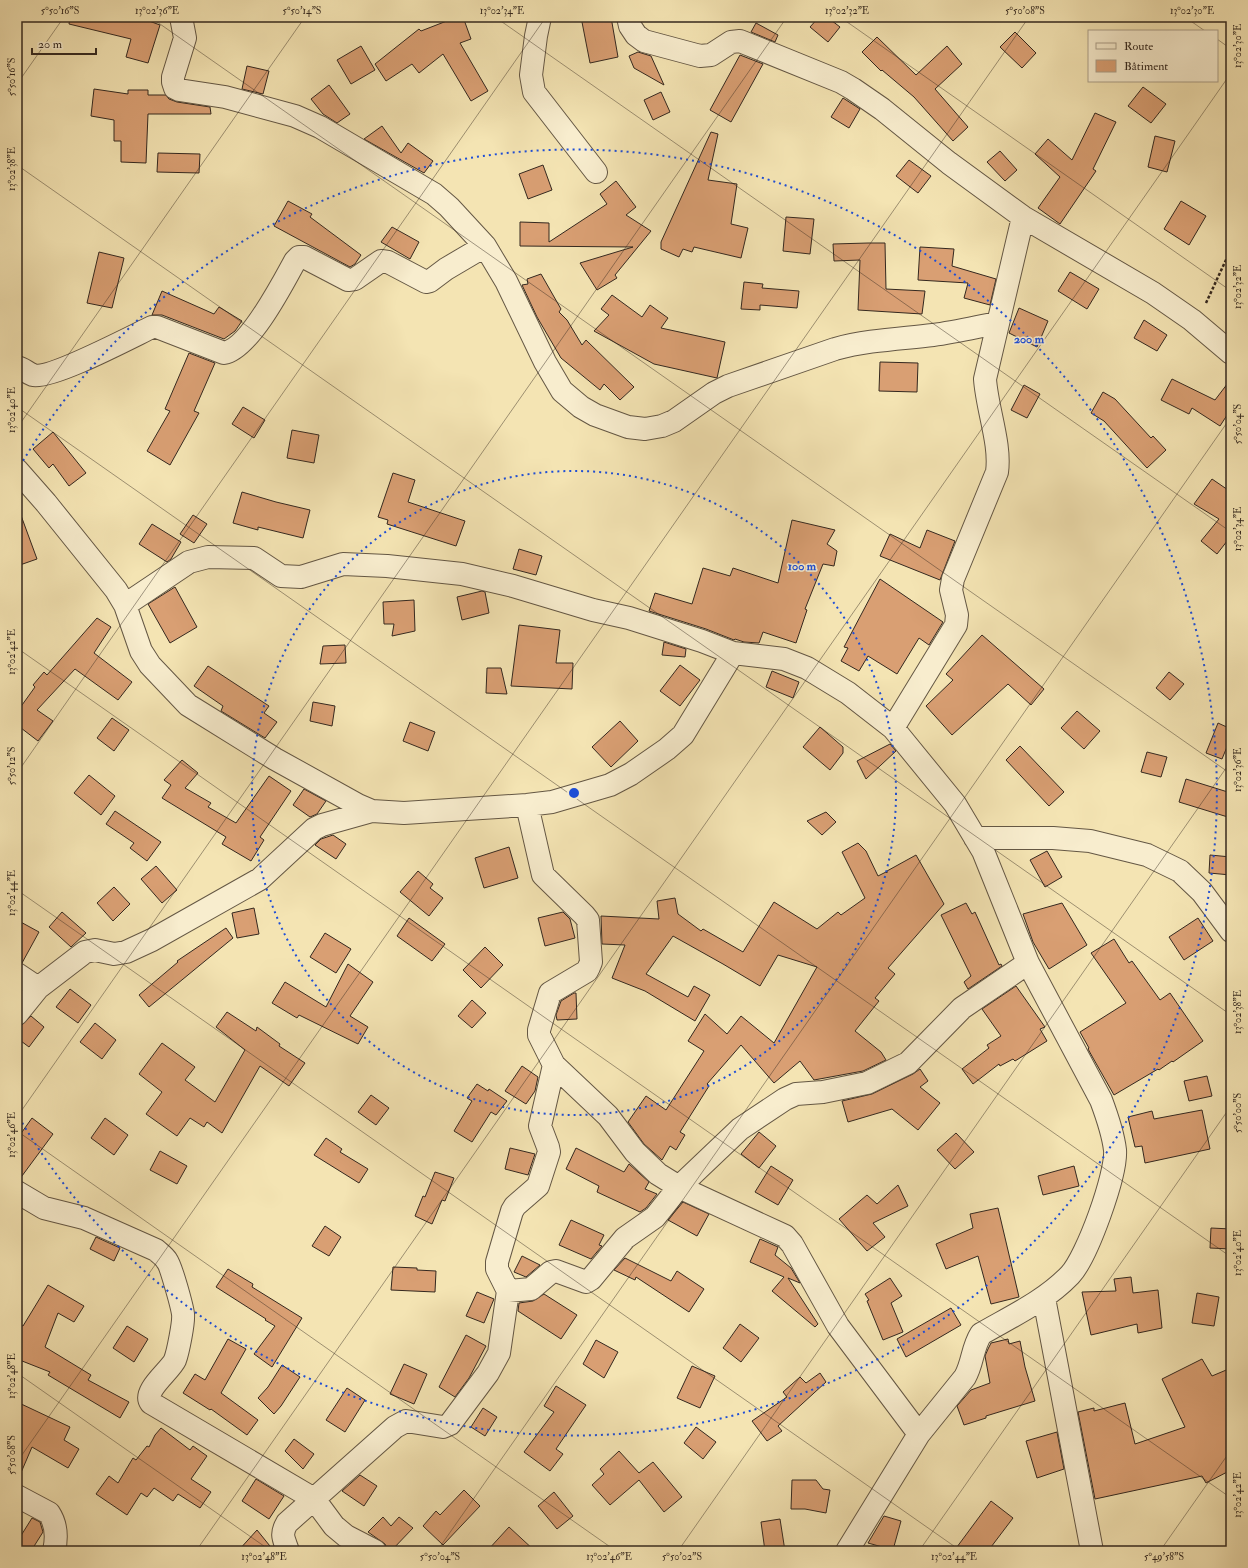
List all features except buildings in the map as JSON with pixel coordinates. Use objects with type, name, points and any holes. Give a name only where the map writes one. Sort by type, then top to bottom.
[{"type":"street","points":[[181,17],[185,38],[183,49],[173,77],[175,88],[179,90],[232,99],[295,116],[320,127],[434,194],[449,207],[485,246],[506,280],[545,362],[562,391],[581,407],[595,415],[628,427],[645,429],[662,426],[674,421],[714,393],[728,386],[848,345],[893,338],[934,335],[997,323]]},
{"type":"street","points":[[540,17],[536,36],[532,75],[534,92],[596,172]]},
{"type":"street","points":[[628,17],[630,26],[636,35],[644,41],[700,56],[711,55],[731,42],[740,41],[841,82],[882,109],[949,163],[1023,217],[1153,293],[1192,320],[1231,353]]},
{"type":"street","points":[[894,728],[956,625],[957,615],[951,590],[953,579],[997,472],[999,459],[986,395],[985,379],[1023,217]]},
{"type":"street","points":[[17,367],[33,376],[68,367],[152,327],[157,327],[224,353],[229,352],[247,336],[264,314],[295,261],[299,257],[304,257],[348,280],[355,279],[381,261],[388,262],[426,282],[430,281],[446,269],[485,246]]},
{"type":"street","points":[[17,470],[46,503],[116,590],[125,605],[141,651],[150,665],[188,705],[275,759],[358,805],[387,812]]},
{"type":"street","points":[[125,605],[189,562],[208,557],[254,558],[281,576],[300,577],[351,564],[420,569],[462,574],[513,586],[593,610],[629,618],[702,641],[733,653],[784,659],[807,668],[848,693],[894,728],[955,804],[983,851],[1028,963],[1101,1100],[1109,1123],[1115,1151],[1111,1182],[1087,1246],[1078,1264],[1070,1275],[1044,1298],[981,1334],[975,1343],[969,1369],[965,1377],[920,1434],[847,1551]]},
{"type":"street","points":[[17,1014],[38,988],[85,952],[95,950],[114,954],[126,952],[152,940],[260,879],[314,829],[322,824],[387,812],[527,805],[552,802],[610,785],[631,774],[667,749],[683,735],[733,653]]},
{"type":"street","points":[[527,805],[543,874],[588,920],[591,962],[589,967],[587,971],[554,989],[550,993],[539,1030],[539,1035],[554,1065],[608,1116],[635,1152],[658,1174],[679,1187],[786,1236],[838,1326],[920,1434]]},
{"type":"street","points":[[975,838],[1053,838],[1090,841],[1147,855],[1180,871],[1202,892],[1231,931]]},
{"type":"street","points":[[508,1292],[531,1289],[552,1272],[556,1271],[586,1282],[591,1279],[624,1238],[655,1217],[679,1187],[740,1129],[785,1099],[796,1094],[823,1092],[867,1083],[908,1063],[962,1008],[1028,963]]},
{"type":"street","points":[[17,974],[38,988]]},
{"type":"street","points":[[288,1551],[282,1533],[287,1523],[395,1427],[406,1421],[443,1427],[450,1424],[488,1373],[499,1353],[508,1292],[497,1269],[497,1262],[512,1210],[538,1186],[541,1181],[549,1152],[540,1126],[540,1120],[554,1065]]},
{"type":"street","points":[[17,1192],[44,1208],[84,1218],[156,1250],[168,1261],[183,1314],[182,1322],[175,1359],[171,1366],[157,1381],[148,1395],[148,1399],[151,1403],[192,1428],[314,1499],[334,1526],[346,1536],[374,1551]]},
{"type":"street","points":[[1044,1298],[1092,1551]]},
{"type":"street","points":[[17,1496],[49,1513],[53,1518],[57,1533],[54,1551]]},
{"type":"path","points":[[1192,320],[1206,303],[1231,249]]}]
